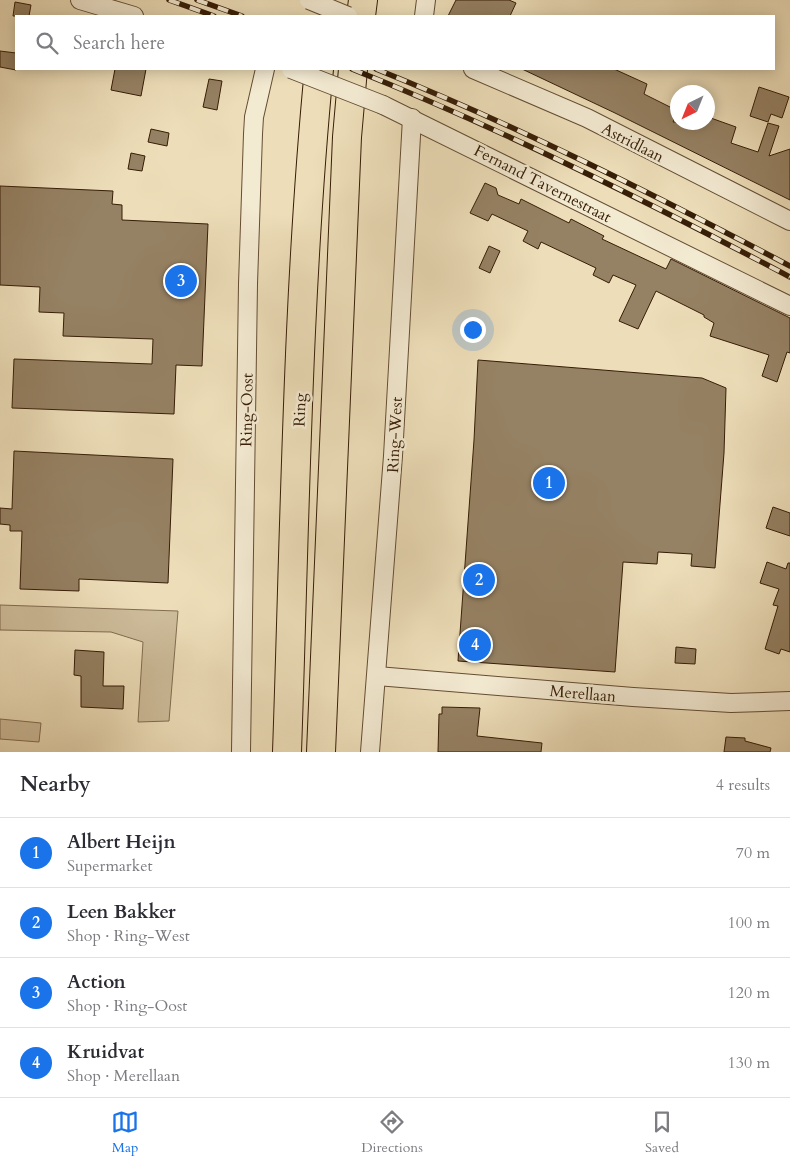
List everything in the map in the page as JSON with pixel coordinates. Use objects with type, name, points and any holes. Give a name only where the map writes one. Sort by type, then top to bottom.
[{"type":"highway","points":[[326,15],[328,0]]},
{"type":"highway","points":[[360,15],[363,0]]},
{"type":"highway","name":"Ring","points":[[287,752],[304,275],[319,70]]},
{"type":"highway","points":[[320,752],[346,146],[353,70]]},
{"type":"street","points":[[80,0],[131,15]]},
{"type":"street","points":[[308,0],[346,15]]},
{"type":"street","points":[[424,15],[426,0]]},
{"type":"street","name":"Ring-Oost","points":[[241,752],[248,284],[253,134],[254,117],[265,70]]},
{"type":"street","name":"Fernand Tavernestraat","points":[[293,70],[384,105],[412,118],[790,306]]},
{"type":"street","name":"Astridlaan","points":[[475,70],[587,118],[790,221]]},
{"type":"street","name":"Ring-West","points":[[370,752],[393,456],[412,118]]},
{"type":"street","name":"Merellaan","points":[[377,676],[633,698],[731,703],[790,701]]},
{"type":"shaded area","points":[[0,605],[178,611],[169,721],[138,722],[143,642],[111,632],[0,630]]},
{"type":"shaded area","points":[[0,719],[41,723],[39,742],[0,739]]},
{"type":"building","points":[[456,0],[509,0],[516,3],[510,15],[448,15]]},
{"type":"building","points":[[15,2],[31,5],[29,15],[13,16]]},
{"type":"building","points":[[0,51],[15,53],[15,70],[0,67]]},
{"type":"building","points":[[115,70],[146,70],[141,96],[111,90]]},
{"type":"building","points":[[524,70],[616,70],[647,84],[644,94],[670,107],[670,130],[715,130],[715,120],[736,127],[731,143],[758,152],[768,123],[779,126],[769,156],[790,149],[790,200]]},
{"type":"building","points":[[209,79],[222,81],[217,110],[203,107]]},
{"type":"building","points":[[759,87],[789,97],[782,118],[771,114],[768,122],[750,116]]},
{"type":"building","points":[[151,129],[169,133],[167,146],[148,142]]},
{"type":"building","points":[[131,153],[145,156],[142,171],[128,169]]},
{"type":"building","points":[[485,183],[496,188],[498,195],[519,204],[521,199],[569,223],[571,219],[604,236],[602,239],[666,269],[671,259],[790,318],[790,353],[787,352],[777,382],[762,376],[769,355],[710,336],[714,323],[704,317],[704,315],[656,291],[638,329],[619,321],[636,285],[613,275],[609,283],[593,275],[596,268],[541,242],[538,249],[523,241],[528,231],[492,214],[488,221],[470,213]]},
{"type":"building","points":[[0,186],[113,191],[112,204],[122,205],[122,220],[208,224],[202,366],[176,365],[174,414],[12,408],[14,359],[152,364],[153,339],[63,336],[64,313],[39,312],[40,287],[0,285]]},
{"type":"building","points":[[489,246],[500,251],[490,273],[479,268]]},
{"type":"building","points":[[478,360],[702,378],[726,388],[724,453],[715,568],[691,566],[692,554],[658,552],[657,564],[623,562],[615,672],[458,661]]},
{"type":"building","points":[[14,451],[173,459],[168,583],[79,579],[79,591],[20,589],[22,531],[10,531],[10,525],[0,524],[0,508],[12,509]]},
{"type":"building","points":[[773,507],[790,513],[790,536],[766,528]]},
{"type":"building","points":[[767,562],[786,569],[788,563],[790,563],[790,652],[781,649],[779,654],[765,649],[778,606],[773,605],[779,589],[760,583]]},
{"type":"building","points":[[676,647],[696,649],[695,664],[675,663]]},
{"type":"building","points":[[75,650],[104,652],[103,686],[124,686],[123,709],[81,707],[81,676],[74,675]]},
{"type":"building","points":[[442,707],[480,708],[477,736],[542,743],[541,752],[438,752],[439,714],[442,714]]},
{"type":"building","points":[[726,737],[745,738],[745,741],[771,748],[770,752],[724,752]]},
{"type":"railway","points":[[169,0],[211,15]]},
{"type":"railway","points":[[197,0],[239,15]]},
{"type":"railway","points":[[354,70],[464,116],[574,167],[790,277]]},
{"type":"railway","points":[[378,70],[482,114],[586,162],[790,266]]},
{"type":"place","name":"Action","points":[[181,281]]},
{"type":"place","name":"Albert Heijn","points":[[549,483]]},
{"type":"place","name":"Leen Bakker","points":[[479,580]]},
{"type":"place","name":"Kruidvat","points":[[475,645]]}]
